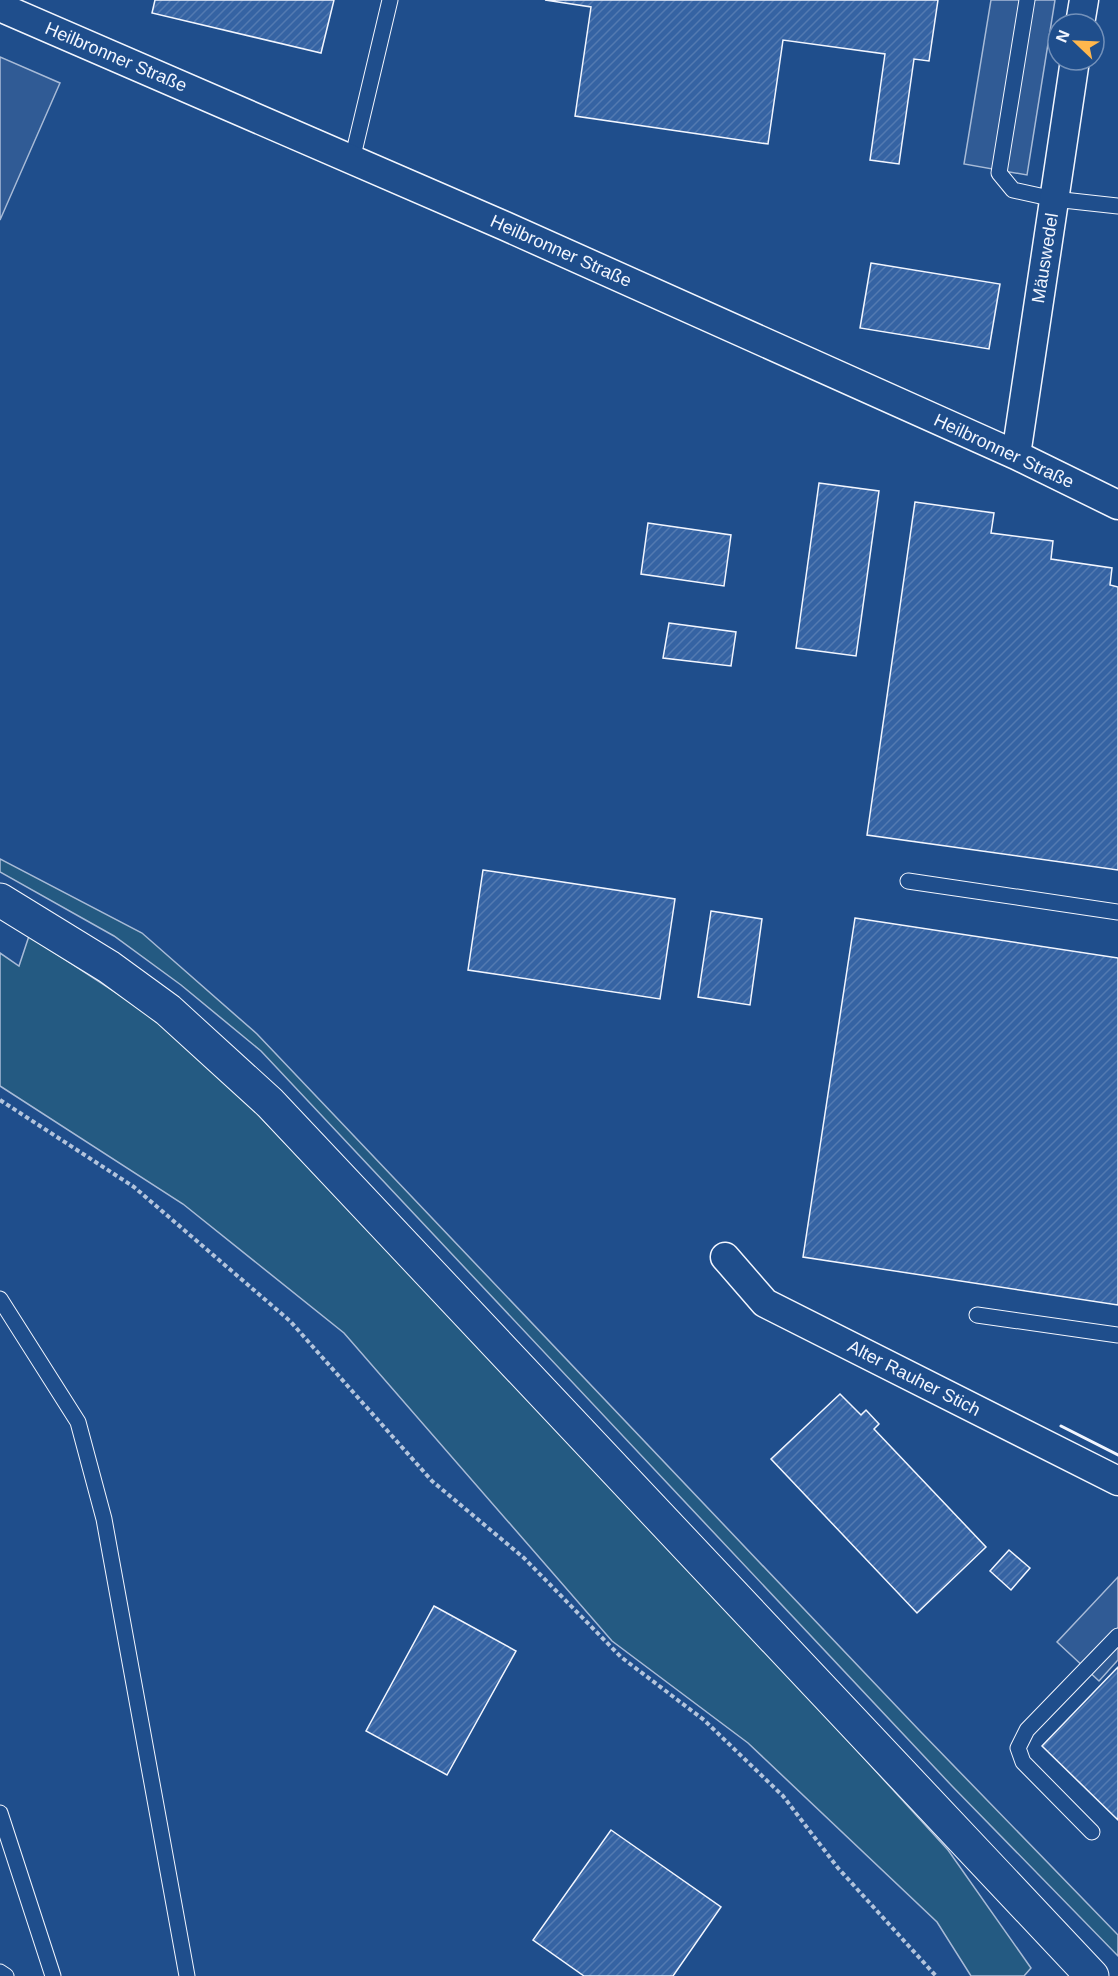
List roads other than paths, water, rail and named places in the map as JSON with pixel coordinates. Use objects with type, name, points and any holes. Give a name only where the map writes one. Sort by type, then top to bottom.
[{"type":"main road","points":[[0,900],[109,967],[168,1010],[270,1104],[1092,1976]]},
{"type":"street","name":"Heilbronner Straße","points":[[0,7],[505,226],[1016,455],[1118,505]]},
{"type":"street","name":"Mäuswedel","points":[[1016,455],[1073,72]]},
{"type":"street","name":"Alter Rauher Stich","points":[[725,1257],[765,1303],[1118,1481]]},
{"type":"lane","points":[[352,160],[390,0]]},
{"type":"lane","points":[[1026,0],[999,173],[1012,190],[1054,199],[1118,206]]},
{"type":"lane","points":[[908,881],[1118,912]]},
{"type":"lane","points":[[0,1299],[78,1422],[104,1519],[187,1976]]},
{"type":"lane","points":[[977,1315],[1118,1335]]},
{"type":"lane","points":[[1092,1832],[1023,1762],[1018,1748],[1027,1730],[1118,1636]]},
{"type":"lane","points":[[0,1813],[53,1976]]},
{"type":"lane","points":[[0,1972],[6,1976]]}]
